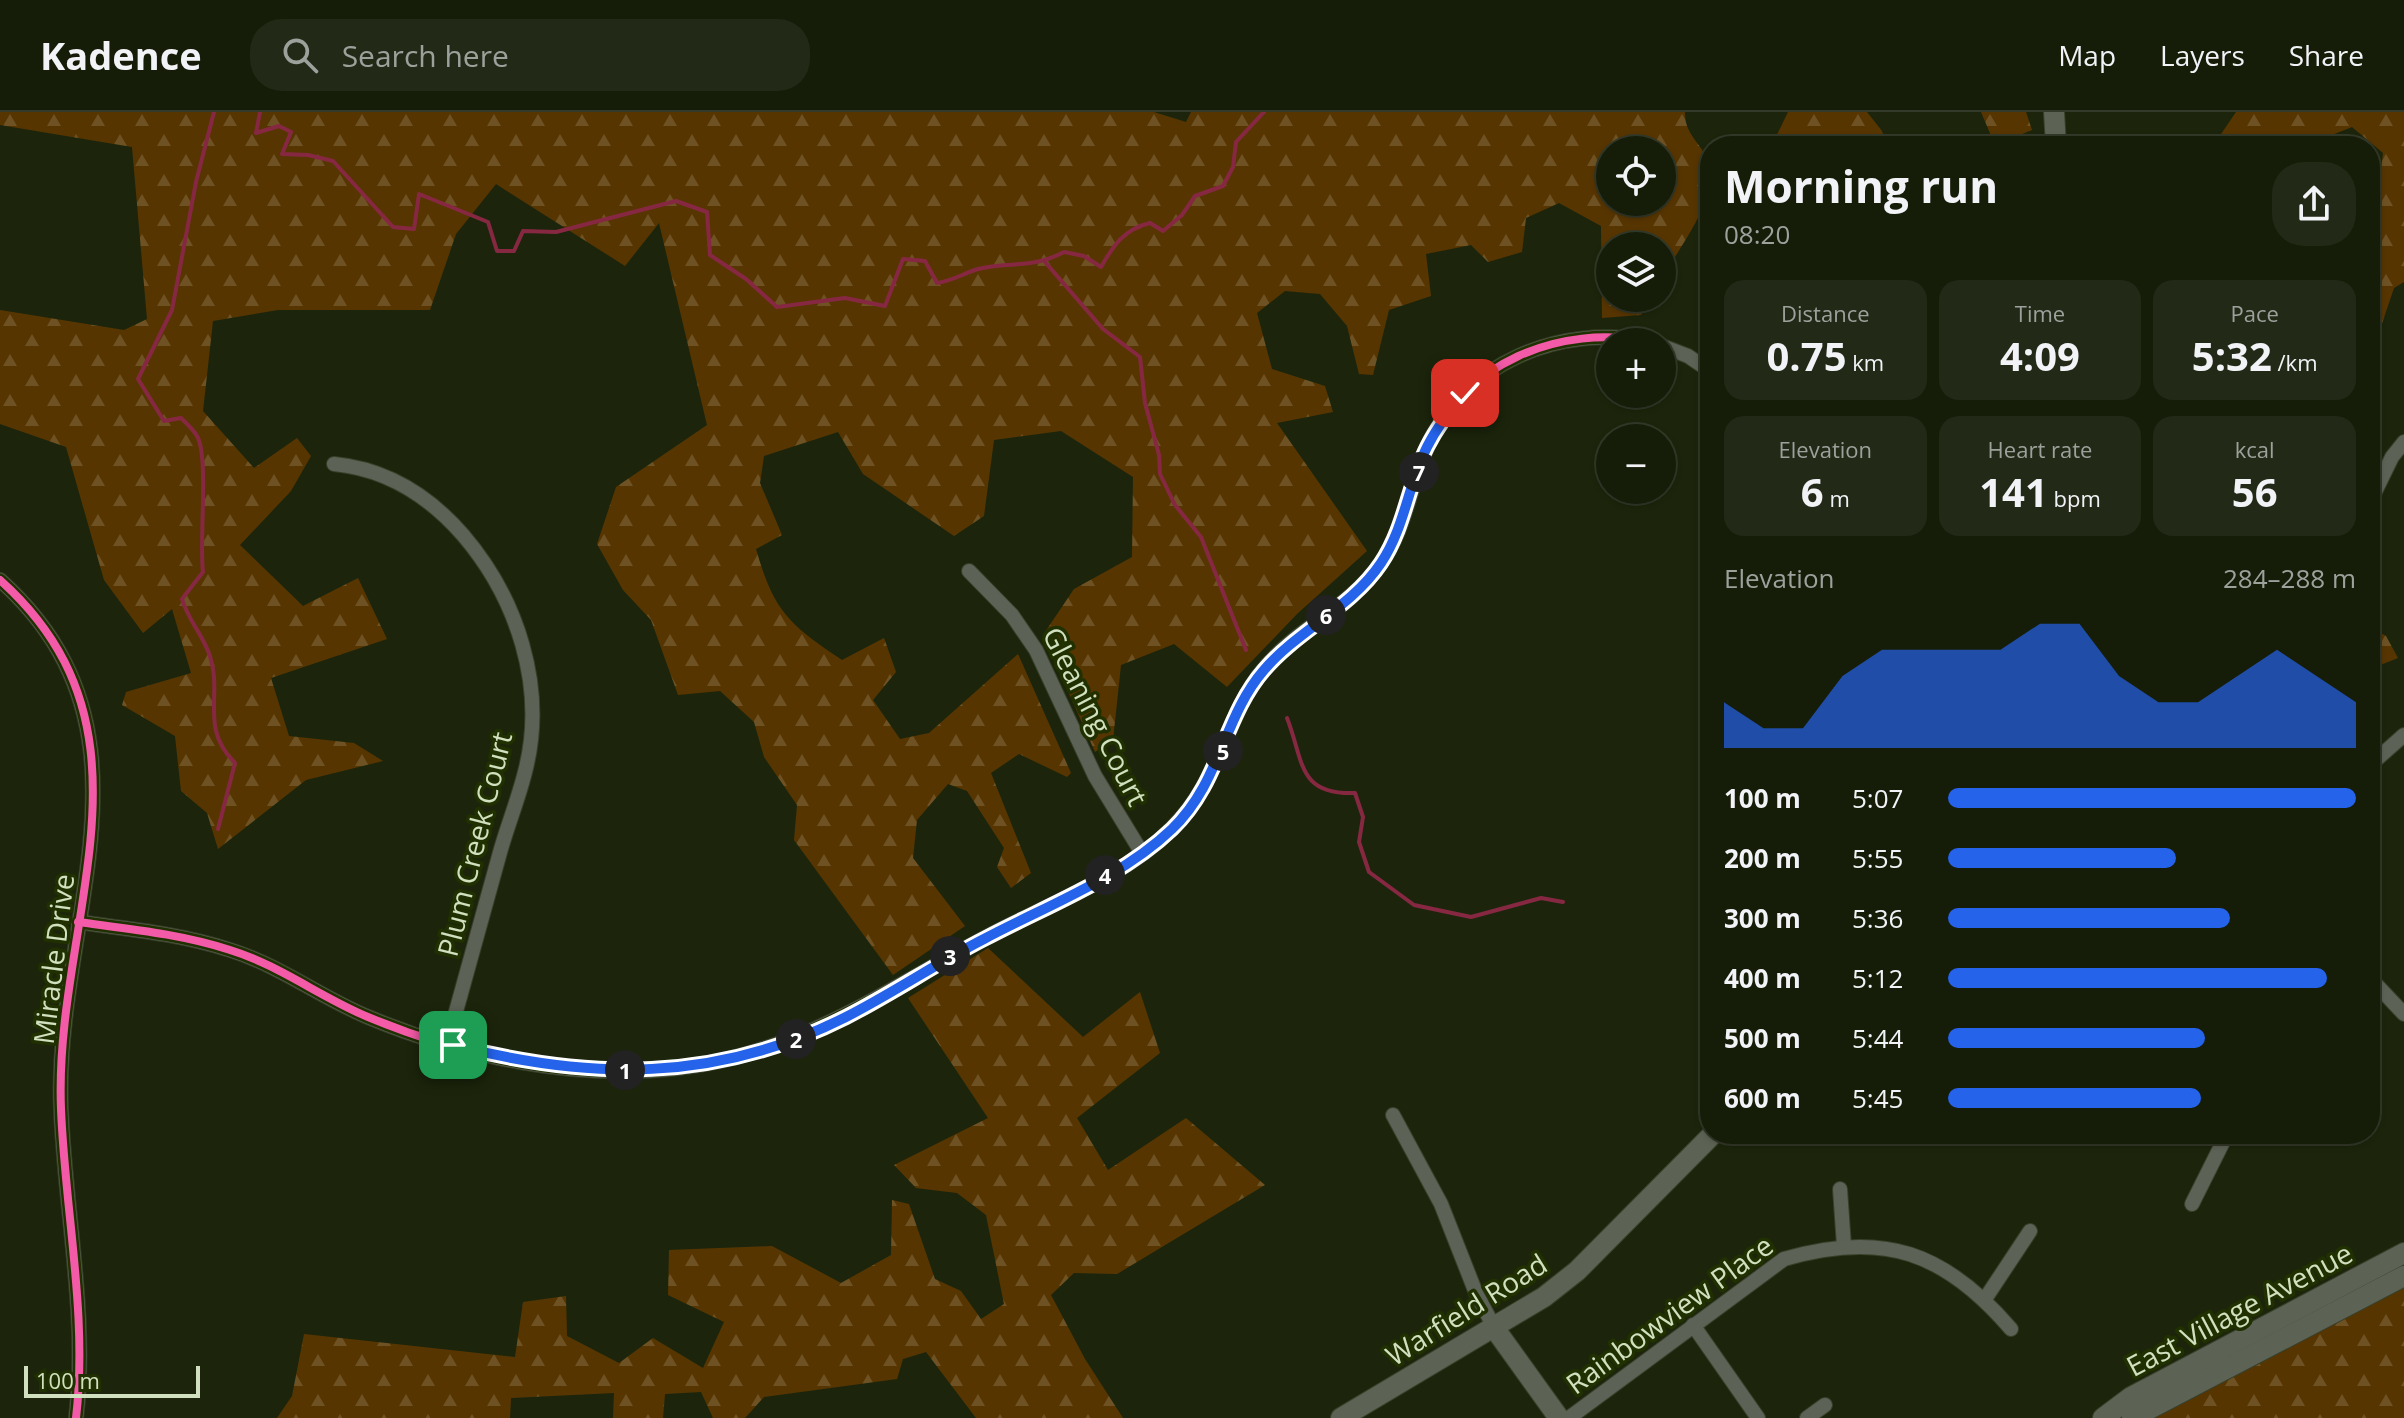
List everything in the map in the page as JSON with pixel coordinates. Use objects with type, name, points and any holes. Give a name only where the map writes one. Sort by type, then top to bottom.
[{"type":"street","points":[[2054,112],[2055,136]]},
{"type":"street","points":[[78,922],[188,939],[232,950],[276,968],[366,1016],[447,1044],[525,1063],[598,1071],[678,1068],[752,1054],[847,1017],[956,953],[1142,853],[1173,829],[1200,796],[1217,765],[1243,700],[1261,672],[1291,641],[1349,599],[1380,565],[1404,520],[1426,448],[1465,393],[1505,361],[1546,344],[1596,336]]},
{"type":"street","points":[[1676,351],[1700,364]]},
{"type":"street","points":[[2380,482],[2392,457],[2404,442]]},
{"type":"street","name":"Plum Creek Court","points":[[334,464],[379,471],[429,503],[457,528],[481,556],[501,588],[527,662],[532,714],[527,766],[447,1044]]},
{"type":"street","name":"Gleaning Court","points":[[969,571],[1012,615],[1036,650],[1095,776],[1142,853]]},
{"type":"street","name":"Miracle Drive","points":[[0,580],[34,614],[65,663],[88,725],[93,760],[94,820],[66,1004],[61,1107],[80,1336],[76,1418]]},
{"type":"street","points":[[2380,756],[2404,735]]},
{"type":"street","points":[[2380,989],[2404,1014]]},
{"type":"street","points":[[1393,1115],[1441,1204],[1476,1293],[1495,1329],[1559,1418]]},
{"type":"street","name":"Warfield Road","points":[[1341,1418],[1495,1329],[1577,1271],[1703,1144]]},
{"type":"street","points":[[2192,1204],[2222,1144]]},
{"type":"street","points":[[1840,1189],[1844,1246]]},
{"type":"street","points":[[1985,1299],[2030,1231]]},
{"type":"street","name":"Rainbowview Place","points":[[1569,1418],[1784,1259],[1827,1246],[1883,1248],[1929,1261],[1985,1299],[2011,1329]]},
{"type":"street","name":"East Village Avenue","points":[[2103,1418],[2131,1397],[2404,1253]]},
{"type":"street","name":"East Village Avenue","points":[[2132,1418],[2404,1276]]},
{"type":"street","points":[[1693,1325],[1758,1418]]},
{"type":"street","points":[[1807,1418],[1825,1405]]},
{"type":"green space","points":[[0,112],[1154,112],[1186,122],[1191,112],[1685,112],[1688,128],[1700,148],[1700,214],[1676,255],[1676,232],[1601,232],[1601,226],[1559,203],[1526,218],[1522,252],[1488,262],[1471,245],[1426,254],[1431,296],[1389,310],[1373,375],[1359,374],[1347,326],[1320,294],[1285,291],[1257,313],[1272,369],[1325,386],[1333,412],[1277,423],[1367,551],[1297,614],[1227,687],[1174,644],[1121,665],[1113,740],[1095,752],[1043,635],[1074,589],[1132,557],[1133,477],[1061,431],[994,440],[984,516],[954,536],[863,474],[838,432],[764,456],[760,483],[782,535],[756,549],[770,588],[796,626],[842,660],[884,638],[896,672],[873,700],[900,739],[929,733],[1018,654],[1071,773],[1067,777],[1019,754],[991,773],[1031,873],[1011,888],[997,867],[1004,848],[967,791],[948,784],[917,820],[913,858],[965,926],[893,975],[794,840],[797,805],[764,757],[754,722],[720,691],[678,695],[651,620],[623,590],[597,544],[616,487],[707,425],[659,223],[625,266],[496,184],[456,234],[430,310],[278,310],[213,321],[203,411],[254,468],[297,438],[311,456],[291,491],[240,545],[303,606],[358,578],[387,639],[271,678],[289,736],[354,743],[383,761],[306,780],[218,849],[207,813],[181,791],[175,736],[122,705],[126,692],[191,673],[172,609],[143,633],[104,580],[66,447],[0,424],[0,310],[124,330],[147,319],[132,147],[0,125]]},
{"type":"green space","points":[[1788,112],[1867,112],[1884,136],[1776,136]]},
{"type":"green space","points":[[1981,112],[2026,112],[2032,130],[2017,136],[1991,136]]},
{"type":"green space","points":[[2236,112],[2404,112],[2404,282],[2394,288],[2380,329],[2380,178],[2383,153],[2380,150],[2380,136],[2363,136],[2352,127],[2329,136],[2220,136]]},
{"type":"green space","points":[[1602,312],[1643,312],[1641,315],[1602,318]]},
{"type":"green space","points":[[2380,633],[2386,636],[2398,658],[2380,665]]},
{"type":"green space","points":[[988,948],[1083,1037],[1140,992],[1160,1053],[1077,1118],[1108,1170],[1186,1118],[1265,1185],[1117,1274],[1074,1273],[1051,1295],[1085,1359],[1123,1418],[976,1418],[926,1352],[903,1359],[897,1379],[764,1397],[745,1418],[713,1418],[701,1392],[665,1394],[663,1418],[613,1418],[614,1393],[511,1398],[510,1418],[277,1418],[292,1396],[304,1334],[515,1357],[523,1302],[566,1296],[567,1336],[619,1363],[653,1338],[703,1368],[724,1322],[668,1295],[669,1250],[772,1246],[841,1283],[891,1255],[892,1200],[909,1204],[935,1279],[961,1291],[981,1319],[1004,1304],[986,1215],[957,1193],[916,1188],[894,1165],[988,1118],[908,998]]},
{"type":"green space","points":[[2404,1276],[2404,1418],[2132,1418]]},
{"type":"waterway","points":[[214,112],[196,182],[172,310],[138,379],[164,421],[181,418],[195,433],[201,446],[203,572],[182,599],[210,656],[218,737],[235,763],[218,829]]},
{"type":"waterway","points":[[260,112],[256,133],[279,126],[291,132],[282,154],[308,155],[333,161],[393,227],[414,229],[419,194],[488,222],[497,251],[514,251],[523,231],[556,232],[676,201],[707,212],[710,255],[746,279],[777,307],[845,298],[885,306],[903,259],[925,261],[937,283],[978,269],[1032,263],[1064,252],[1084,256],[1101,267],[1115,245],[1133,229],[1150,223],[1163,231],[1182,215],[1195,196],[1223,186],[1233,167],[1236,142],[1264,112]]},
{"type":"waterway","points":[[1045,262],[1103,329],[1140,357],[1145,403],[1159,455],[1160,474],[1175,505],[1201,537],[1246,650]]},
{"type":"waterway","points":[[1287,718],[1301,761],[1312,781],[1336,792],[1355,793],[1363,817],[1359,842],[1369,872],[1414,905],[1471,917],[1541,898],[1563,902]]},
{"type":"cycle path","points":[[78,922],[174,936],[230,950],[265,964],[368,1017],[442,1044],[520,1062],[600,1071],[678,1068],[764,1049],[804,1034],[1090,886],[1136,859],[1156,843],[1175,825],[1202,789],[1237,712],[1259,675],[1287,645],[1366,581],[1388,553],[1426,450],[1442,420],[1464,394],[1489,373],[1518,356],[1549,345],[1596,339]]},
{"type":"cycle path","points":[[0,580],[51,639],[80,700],[92,765],[91,831],[63,1039],[61,1109],[78,1302],[76,1418]]},
{"type":"route","points":[[453,1045],[525,1063],[598,1071],[678,1068],[752,1054],[800,1038],[847,1017],[956,953],[1123,866],[1173,829],[1200,796],[1217,765],[1243,700],[1261,672],[1291,641],[1349,599],[1380,565],[1404,520],[1426,448],[1449,411],[1465,393]]}]
